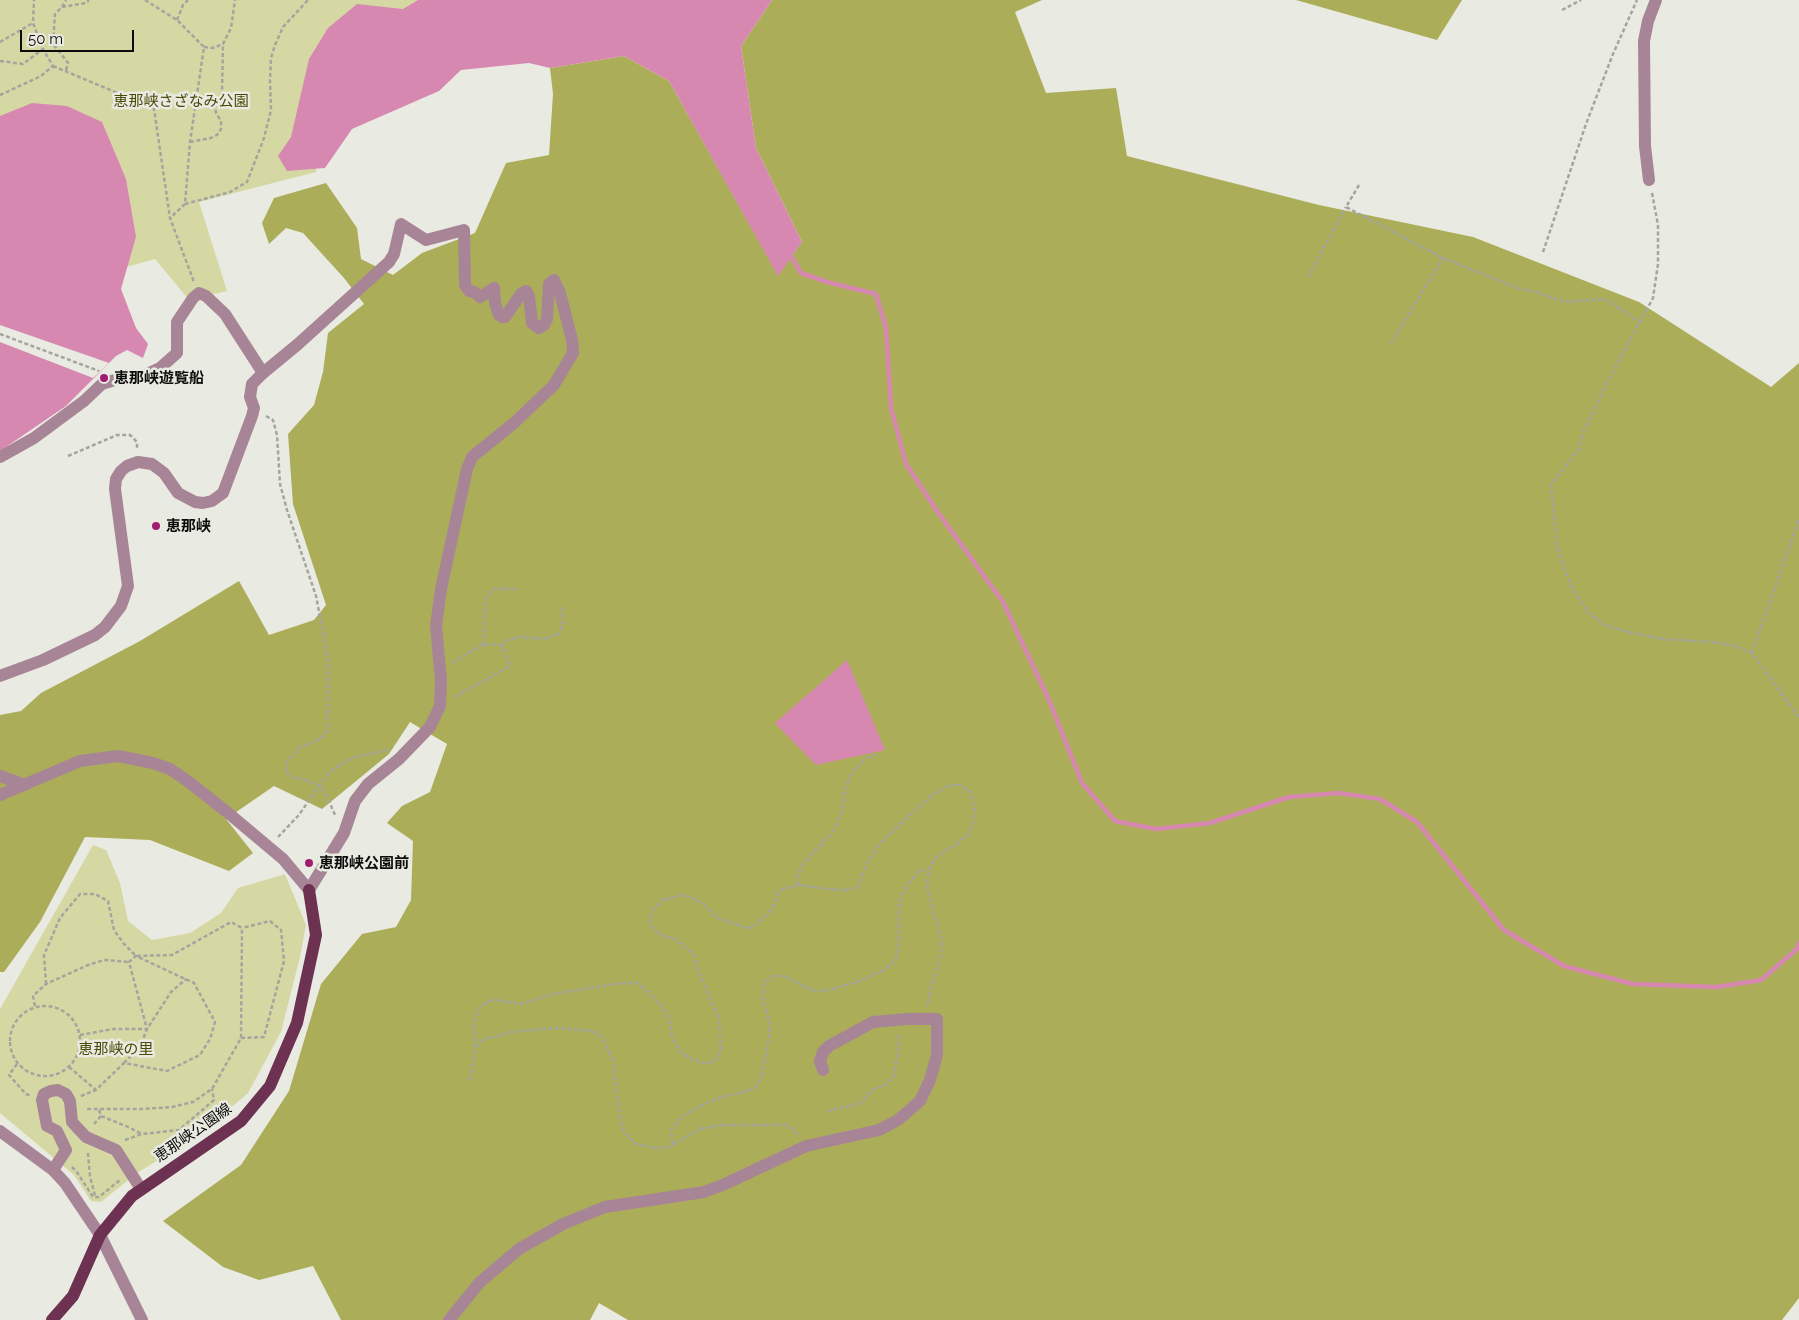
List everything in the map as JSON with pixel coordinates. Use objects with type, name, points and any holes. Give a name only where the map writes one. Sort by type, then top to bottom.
[{"type":"main road","name":"恵那峡公園線","points":[[52,1320],[73,1296],[100,1235],[132,1196],[241,1121],[270,1086],[297,1023],[316,935],[309,890]]},
{"type":"street","points":[[1649,180],[1645,146],[1644,40],[1648,21],[1656,0]]},
{"type":"street","points":[[0,676],[43,660],[95,635],[105,627],[121,606],[128,586],[115,489],[116,479],[121,471],[138,462],[152,464],[159,468],[178,493],[195,502],[212,501],[223,493],[254,408],[250,398],[252,384],[388,262],[394,254],[401,224],[426,240],[464,230],[465,285],[469,291],[474,292],[480,298],[494,288],[495,303],[499,315],[502,317],[506,317],[520,294],[526,291],[529,296],[532,324],[538,328],[544,325],[547,319],[549,284],[554,280],[560,293],[572,340],[573,353],[554,385],[514,423],[472,457],[467,469],[441,590],[436,626],[440,670],[440,706],[430,727],[399,760],[368,784],[356,801],[346,827],[309,890],[283,859],[269,847],[189,782],[170,769],[153,762],[118,756],[80,761],[0,794]]},
{"type":"street","points":[[0,456],[34,438],[84,401],[102,384],[118,379],[144,376],[160,368],[177,352],[177,322],[193,298],[199,293],[206,296],[225,314],[263,374]]},
{"type":"street","points":[[0,776],[25,784]]},
{"type":"street","points":[[448,1320],[480,1282],[519,1248],[563,1224],[605,1207],[704,1192],[800,1148],[879,1130],[898,1120],[920,1100],[930,1080],[936,1055],[937,1019],[873,1022],[829,1046],[823,1052],[820,1061],[823,1070]]},
{"type":"street","points":[[53,1170],[66,1150],[57,1131],[47,1126],[42,1100],[44,1094],[58,1090],[66,1094],[70,1105],[72,1122],[86,1137],[116,1150],[141,1189]]},
{"type":"street","points":[[0,1130],[53,1170],[64,1183],[100,1235],[142,1320]]},
{"type":"path","points":[[34,0],[33,23],[52,66],[66,70],[120,94],[146,98],[154,109],[170,218],[199,293]]},
{"type":"path","points":[[66,0],[62,8],[55,14],[53,44],[68,63],[66,70]]},
{"type":"path","points":[[62,8],[86,3],[89,0]]},
{"type":"path","points":[[145,0],[177,20],[204,47],[213,48],[223,44]]},
{"type":"path","points":[[177,20],[183,5],[188,0]]},
{"type":"path","points":[[190,142],[211,138],[221,129],[221,121],[215,107],[222,94],[223,44],[231,28],[236,0]]},
{"type":"path","points":[[1562,10],[1581,0]]},
{"type":"path","points":[[1543,252],[1586,124],[1613,54],[1637,0]]},
{"type":"path","points":[[170,218],[185,204],[230,192],[247,182],[264,138],[271,110],[271,58],[275,45],[283,27],[307,1]]},
{"type":"path","points":[[0,42],[33,23]]},
{"type":"path","points":[[185,204],[190,142],[204,47]]},
{"type":"path","points":[[0,61],[23,64],[43,49]]},
{"type":"path","points":[[0,95],[41,76],[52,66]]},
{"type":"path","points":[[1649,180],[1658,226],[1658,264],[1653,298],[1588,421],[1579,448],[1551,485],[1557,546],[1571,586],[1588,612],[1605,625],[1662,639],[1712,642],[1752,653],[1799,717]]},
{"type":"path","points":[[1308,277],[1360,184]]},
{"type":"path","points":[[1346,207],[1442,258],[1517,288],[1565,302],[1601,299],[1608,301],[1640,322]]},
{"type":"path","points":[[1391,343],[1442,258]]},
{"type":"path","points":[[0,334],[102,372]]},
{"type":"path","points":[[254,408],[273,420],[277,435],[280,484],[316,596],[328,659],[329,681],[326,731],[322,738],[300,747],[287,762],[286,772],[298,780],[306,780],[320,786],[339,820],[346,827]]},
{"type":"path","points":[[68,456],[117,435],[130,435],[137,442],[138,462]]},
{"type":"path","points":[[1752,653],[1799,519]]},
{"type":"path","points":[[484,645],[485,603],[487,596],[493,590],[519,589]]},
{"type":"path","points":[[501,646],[508,640],[519,638],[544,639],[559,634],[563,625],[562,607]]},
{"type":"path","points":[[440,670],[484,645],[498,644],[503,647],[510,666],[440,706]]},
{"type":"path","points":[[269,847],[298,816],[328,774],[338,765],[352,758],[387,750]]},
{"type":"path","points":[[798,884],[798,875],[804,864],[835,827],[842,812],[845,790],[852,772],[866,758],[878,754]]},
{"type":"path","points":[[470,1080],[475,1048],[474,1024],[478,1010],[486,1002],[495,1000],[521,1004],[553,994],[621,983],[636,983],[643,987],[660,1004],[669,1019],[672,1037],[681,1052],[693,1060],[707,1064],[718,1058],[721,1050],[719,1018],[699,973],[694,955],[674,939],[660,935],[651,926],[650,917],[654,909],[663,900],[683,895],[703,904],[717,918],[747,928],[754,927],[773,908],[777,894],[782,889],[798,884],[828,889],[846,890],[857,888],[867,862],[880,843],[932,795],[949,785],[960,784],[971,792],[974,808],[973,823],[968,835],[936,857],[929,869],[927,888],[941,938],[941,955],[924,1019]]},
{"type":"path","points":[[673,1144],[671,1130],[683,1116],[698,1107],[756,1087],[761,1078],[769,1038],[770,1023],[763,1000],[764,983],[773,976],[784,976],[807,988],[817,991],[829,990],[857,982],[884,970],[896,959],[899,942],[901,897],[908,884],[919,871],[929,869]]},
{"type":"path","points":[[46,984],[44,955],[60,918],[80,894],[95,894],[108,902],[114,930],[136,956],[194,983],[214,1022],[210,1039],[200,1055],[167,1071],[124,1063]]},
{"type":"path","points":[[35,1007],[33,996],[46,984],[88,965],[104,960],[129,962],[136,956],[172,955],[231,922],[242,928],[270,921],[281,930],[284,961],[264,1037],[241,1038]]},
{"type":"path","points":[[70,1105],[99,1110],[172,1107],[193,1102],[212,1089],[241,1038],[242,928]]},
{"type":"path","points":[[129,962],[147,1028]]},
{"type":"path","points":[[70,1105],[96,1090],[140,1047],[147,1028],[171,992],[186,979]]},
{"type":"path","points":[[35,1007],[53,1007],[69,1015],[76,1024],[80,1035],[80,1047],[76,1058],[69,1067],[60,1073],[48,1076],[37,1076],[17,1064],[9,1043],[10,1031],[20,1016],[35,1007]]},
{"type":"path","points":[[827,1111],[861,1103],[871,1090],[886,1085],[894,1076],[899,1046],[896,1020]]},
{"type":"path","points":[[80,1035],[113,1028],[147,1028]]},
{"type":"path","points":[[475,1048],[482,1040],[512,1032],[556,1028],[593,1031],[602,1037],[613,1060],[620,1117],[624,1132],[636,1144],[656,1148],[669,1146],[700,1129],[720,1124],[786,1125],[794,1130],[800,1148]]},
{"type":"path","points":[[17,1064],[8,1074],[26,1094],[42,1100]]},
{"type":"path","points":[[69,1067],[96,1090]]},
{"type":"path","points":[[116,1150],[122,1141],[142,1134],[179,1130],[214,1100],[212,1089]]},
{"type":"path","points":[[99,1110],[101,1116],[142,1134]]},
{"type":"path","points":[[62,1157],[77,1172],[93,1196],[99,1197],[130,1171]]},
{"type":"green space","name":"恵那峡さざなみ公園","points":[[0,0],[451,0],[323,71],[316,172],[199,202],[227,291],[189,300],[155,259],[119,269],[0,140]]},
{"type":"green space","name":"恵那峡の里","points":[[93,845],[106,850],[120,883],[128,921],[152,940],[190,933],[221,913],[238,888],[285,874],[306,925],[281,1032],[248,1093],[202,1133],[137,1173],[101,1202],[91,1201],[74,1175],[0,1113],[0,1009]]},
{"type":"shaded area","points":[[418,0],[772,0],[741,46],[756,148],[802,242],[778,276],[669,81],[624,56],[550,68],[529,63],[461,70],[439,91],[352,129],[325,168],[287,171],[278,156],[291,137],[309,59],[328,28],[357,4],[403,9]]},
{"type":"shaded area","points":[[772,0],[1042,0],[1015,12],[1046,93],[1116,88],[1127,156],[1319,205],[1473,237],[1639,302],[1771,387],[1799,363],[1799,1298],[1782,1320],[628,1320],[599,1303],[590,1320],[341,1320],[313,1266],[259,1280],[223,1267],[163,1221],[241,1165],[289,1091],[321,984],[362,934],[396,927],[411,900],[413,841],[387,823],[402,806],[430,792],[447,744],[410,722],[389,754],[322,809],[274,786],[226,819],[253,853],[229,871],[150,840],[85,837],[40,922],[4,972],[0,972],[0,715],[21,711],[41,693],[140,641],[239,581],[269,635],[314,620],[326,605],[293,504],[288,434],[314,405],[323,372],[328,333],[364,304],[344,278],[303,233],[286,228],[269,244],[262,223],[274,198],[326,183],[357,228],[361,259],[393,275],[422,253],[475,233],[506,163],[549,155],[553,94],[550,68],[624,56],[669,81],[778,275],[802,242],[756,148],[741,46]]},
{"type":"shaded area","points":[[1296,0],[1462,0],[1437,40]]},
{"type":"shaded area","points":[[32,103],[67,106],[102,122],[126,179],[136,237],[121,289],[136,328],[148,344],[143,358],[127,350],[116,356],[66,406],[0,451],[0,116]]},
{"type":"shaded area","points":[[847,660],[885,750],[816,765],[775,723]]},
{"type":"pier","points":[[0,325],[109,363],[93,378],[0,342]]},
{"type":"waterway","points":[[789,253],[801,273],[827,282],[876,294],[886,328],[891,408],[906,464],[937,511],[1003,602],[1049,700],[1082,783],[1115,821],[1156,829],[1210,823],[1289,797],[1339,793],[1380,799],[1417,822],[1504,930],[1564,966],[1633,984],[1717,987],[1761,980],[1797,949],[1799,943]]},
{"type":"place","name":"恵那峡遊覧船","points":[[104,378]]},
{"type":"place","name":"恵那峡","points":[[156,526]]},
{"type":"place","name":"恵那峡公園前","points":[[309,863]]}]
